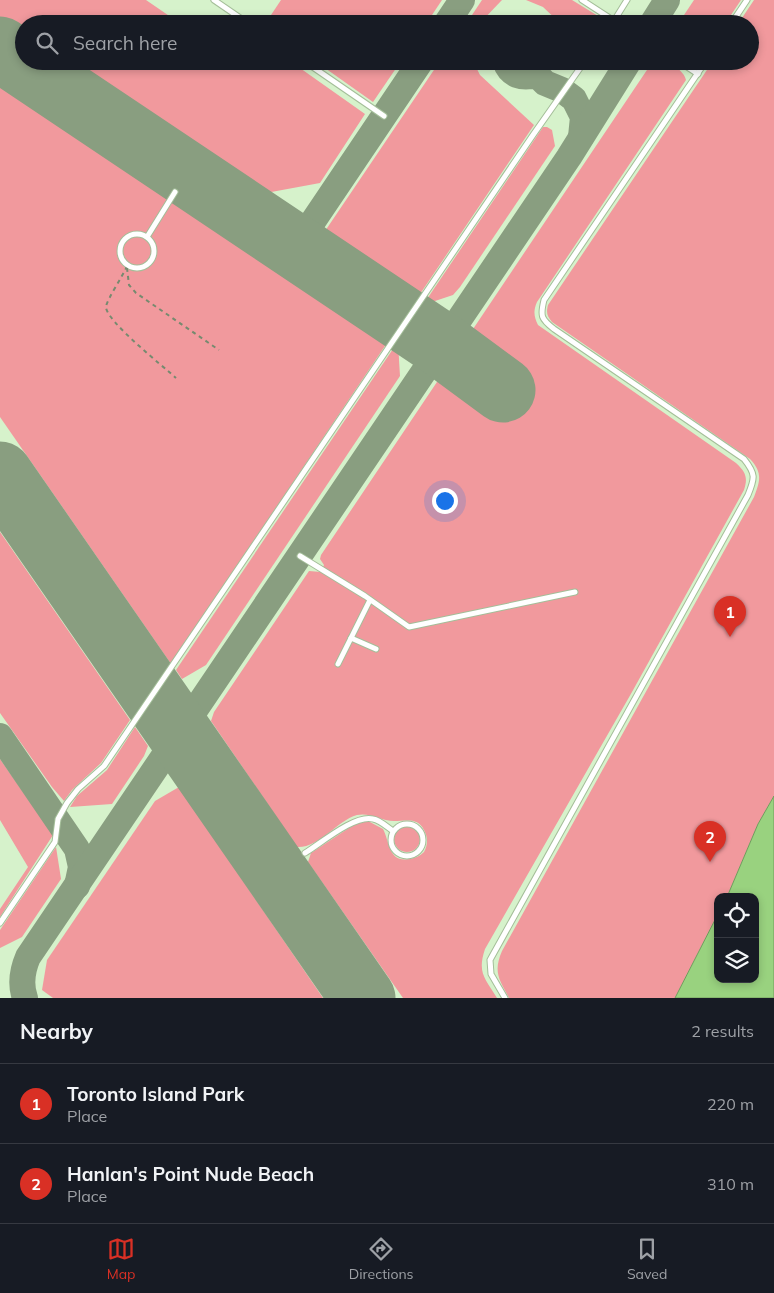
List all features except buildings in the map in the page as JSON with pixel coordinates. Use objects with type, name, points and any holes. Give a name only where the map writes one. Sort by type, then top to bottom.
[{"type":"lane","points":[[214,0],[236,15]]},
{"type":"lane","points":[[582,0],[604,15]]},
{"type":"lane","points":[[619,15],[627,0]]},
{"type":"lane","points":[[737,15],[747,0]]},
{"type":"lane","points":[[317,70],[384,116]]},
{"type":"lane","points":[[0,923],[55,842],[58,819],[67,804],[78,789],[104,766],[533,134],[579,70]]},
{"type":"lane","points":[[692,70],[698,74]]},
{"type":"lane","points":[[505,998],[492,974],[490,960],[748,496],[754,481],[753,470],[744,459],[554,329],[544,321],[541,312],[544,300],[700,70]]},
{"type":"lane","points":[[147,237],[175,192]]},
{"type":"lane","points":[[136,234],[147,237],[153,247],[152,258],[139,268],[128,266],[120,257],[122,241],[126,237],[136,234]]},
{"type":"lane","points":[[300,556],[409,627],[575,592]]},
{"type":"lane","points":[[338,664],[370,600]]},
{"type":"lane","points":[[351,638],[376,649]]},
{"type":"lane","points":[[305,853],[351,823],[362,819],[372,818],[393,831]]},
{"type":"lane","points":[[406,823],[416,826],[423,834],[424,840],[420,850],[411,856],[400,855],[392,847],[391,836],[393,831],[401,824],[406,823]]},
{"type":"path","points":[[128,266],[129,285],[136,294],[219,350]]},
{"type":"path","points":[[128,266],[109,298],[106,310],[113,320],[136,343],[176,378]]},
{"type":"shaded area","points":[[0,0],[146,0],[168,15],[15,15],[15,33],[0,23]]},
{"type":"shaded area","points":[[281,0],[442,0],[432,15],[271,15]]},
{"type":"shaded area","points":[[482,0],[502,0],[488,15],[472,15]]},
{"type":"shaded area","points":[[526,0],[572,0],[596,15],[551,15],[543,7]]},
{"type":"shaded area","points":[[694,0],[741,0],[731,15],[684,15]]},
{"type":"shaded area","points":[[754,0],[774,0],[774,796],[758,824],[729,893],[714,893],[714,922],[675,998],[509,998],[498,975],[499,958],[502,951],[754,497],[759,477],[757,469],[750,459],[552,322],[547,314],[548,305],[707,70],[759,70],[759,15],[744,15]]},
{"type":"shaded area","points":[[70,70],[303,70],[365,114],[320,183],[255,195]]},
{"type":"shaded area","points":[[328,70],[395,70],[373,102]]},
{"type":"shaded area","points":[[434,70],[478,70],[480,75],[534,125],[418,297],[412,299],[321,237]]},
{"type":"shaded area","points":[[647,70],[681,71],[686,80],[537,302],[535,317],[538,325],[736,463],[745,475],[744,490],[632,692],[485,949],[482,970],[497,998],[403,998],[308,862],[311,853],[355,824],[368,821],[383,829],[391,850],[397,858],[414,858],[424,852],[426,847],[427,841],[424,830],[415,821],[389,821],[362,814],[349,818],[321,839],[305,846],[297,847],[211,721],[214,712],[309,571],[321,572],[324,565],[320,559],[321,555],[441,376],[443,375],[493,409],[518,372],[467,338]]},
{"type":"shaded area","points":[[0,75],[386,334],[389,340],[171,664],[0,417]]},
{"type":"shaded area","points":[[543,127],[552,130],[555,146],[460,287],[453,295],[423,305]]},
{"type":"shaded area","points":[[397,343],[400,376],[206,665],[182,679],[176,670]]},
{"type":"shaded area","points":[[0,532],[130,720],[101,763],[72,790],[64,801],[0,713]]},
{"type":"shaded area","points":[[135,727],[148,746],[144,756],[112,804],[70,807],[77,796],[107,770]]},
{"type":"shaded area","points":[[0,759],[53,835],[0,917],[0,909],[28,867],[0,820]]},
{"type":"shaded area","points":[[179,787],[323,998],[53,998],[42,990],[47,960],[155,801]]},
{"type":"shaded area","points":[[774,796],[774,998],[675,998],[714,922],[714,983],[759,983],[759,893],[729,893],[758,824]]},
{"type":"shaded area","points":[[407,826],[416,830],[420,839],[416,848],[407,852],[398,848],[394,839],[398,830]]},
{"type":"shaded area","points":[[56,847],[61,879],[22,937],[0,948],[0,930]]},
{"type":"taxiway","points":[[452,15],[462,0]]},
{"type":"taxiway","points":[[658,15],[667,0]]},
{"type":"taxiway","points":[[295,248],[415,70]]},
{"type":"taxiway","points":[[510,70],[517,75],[526,77],[537,75],[545,83],[562,90],[574,99],[583,117],[581,137]]},
{"type":"taxiway","points":[[25,998],[22,978],[28,957],[569,157],[623,70]]},
{"type":"taxiway","points":[[0,736],[77,849],[81,867],[77,886]]},
{"type":"runway","points":[[0,49],[15,59]]},
{"type":"runway","points":[[31,70],[442,345],[503,390]]},
{"type":"runway","points":[[0,474],[363,998]]},
{"type":"place","name":"Toronto Island Park","points":[[730,637]]},
{"type":"place","name":"Hanlan's Point Nude Beach","points":[[710,862]]}]
